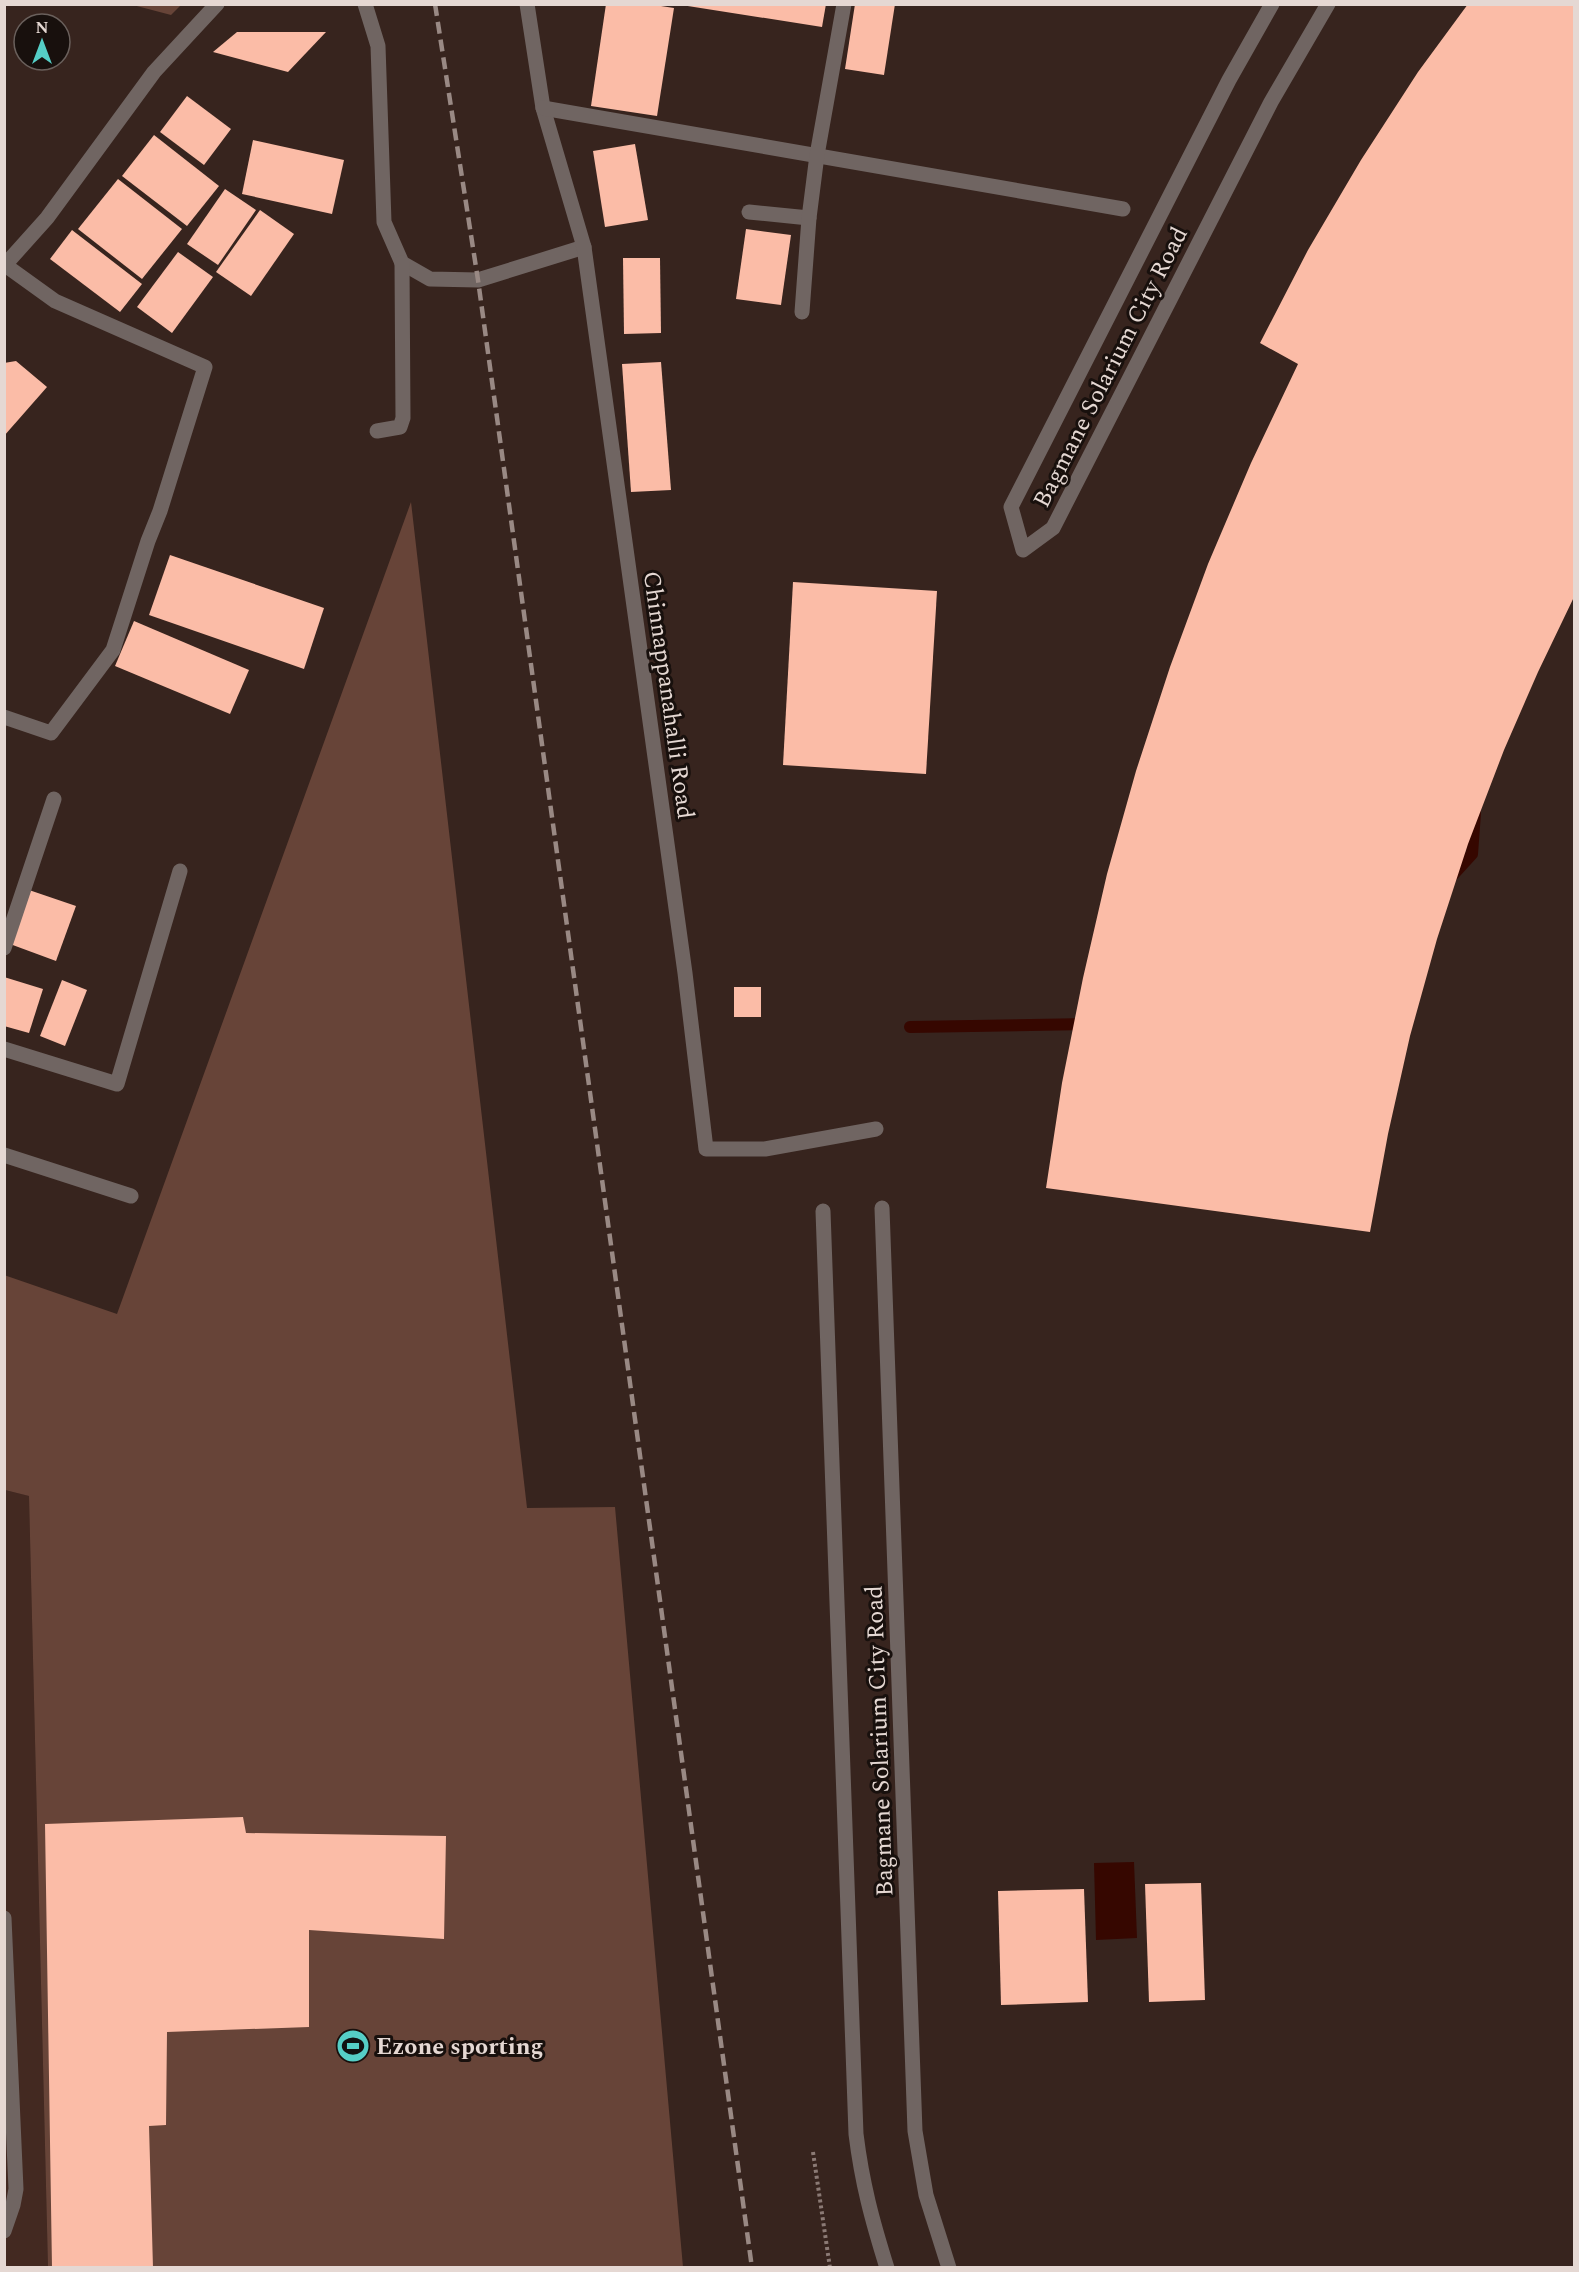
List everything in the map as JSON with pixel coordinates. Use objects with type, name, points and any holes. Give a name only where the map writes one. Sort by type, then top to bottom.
[{"type":"street","points":[[4,717],[51,732],[113,650],[205,367],[55,301],[5,266],[47,218],[154,72],[217,4]]},
{"type":"street","points":[[365,4],[378,46],[384,222],[402,263],[403,418],[399,427],[377,431]]},
{"type":"street","name":"Chinnappanahalli Road","points":[[527,4],[543,108],[584,247],[685,973],[706,1149],[765,1149],[876,1129]]},
{"type":"street","points":[[802,312],[809,218],[817,156],[844,4]]},
{"type":"street","name":"Bagmane Solarium City Road","points":[[1272,4],[1229,80],[1011,507],[1023,550],[1053,528],[1271,102],[1328,4]]},
{"type":"street","points":[[543,108],[1123,209]]},
{"type":"street","points":[[749,212],[809,218]]},
{"type":"street","points":[[402,263],[430,279],[478,280],[584,247]]},
{"type":"street","points":[[4,948],[54,799]]},
{"type":"street","points":[[4,1049],[117,1084],[180,871]]},
{"type":"street","points":[[4,1155],[131,1196]]},
{"type":"street","name":"Bagmane Solarium City Road","points":[[882,1208],[915,2131],[926,2195],[949,2268]]},
{"type":"street","name":"Bagmane Solarium City Road","points":[[823,1211],[856,2134],[868,2210],[887,2268]]},
{"type":"street","points":[[4,1918],[16,2189],[4,2231]]},
{"type":"path","points":[[813,2152],[830,2268]]},
{"type":"shaded area","points":[[181,4],[171,15],[133,5]]},
{"type":"shaded area","points":[[411,502],[527,1508],[615,1507],[683,2267],[48,2267],[29,1496],[5,1490],[4,1275],[117,1314]]},
{"type":"shaded area","points":[[4,1490],[29,1496],[48,2267],[5,2267]]},
{"type":"shaded area","points":[[1134,1862],[1137,1938],[1096,1940],[1094,1863]]},
{"type":"building","points":[[606,4],[648,4],[674,8],[657,116],[591,106]]},
{"type":"building","points":[[675,4],[826,4],[822,27]]},
{"type":"building","points":[[855,4],[895,4],[884,75],[845,69]]},
{"type":"building","points":[[1468,4],[1574,4],[1574,597],[1504,750],[1468,844],[1437,939],[1410,1036],[1388,1134],[1370,1232],[1046,1188],[1062,1083],[1083,978],[1107,874],[1136,771],[1170,667],[1208,564],[1251,463],[1298,364],[1260,343],[1308,250],[1361,160],[1418,72]]},
{"type":"building","points":[[237,32],[326,32],[288,72],[213,52]]},
{"type":"building","points":[[187,96],[231,129],[204,165],[160,132]]},
{"type":"building","points":[[154,135],[219,186],[187,226],[122,176]]},
{"type":"building","points":[[253,140],[344,160],[332,214],[242,194]]},
{"type":"building","points":[[635,144],[648,220],[605,227],[593,151]]},
{"type":"building","points":[[118,179],[182,229],[142,279],[78,229]]},
{"type":"building","points":[[225,189],[256,210],[218,265],[187,244]]},
{"type":"building","points":[[260,210],[294,234],[251,296],[216,272]]},
{"type":"building","points":[[746,229],[791,235],[781,305],[736,299]]},
{"type":"building","points":[[72,230],[142,284],[120,312],[50,259]]},
{"type":"building","points":[[178,252],[213,277],[172,333],[137,307]]},
{"type":"building","points":[[623,258],[660,258],[661,333],[624,334]]},
{"type":"building","points":[[16,361],[47,387],[4,436],[4,363]]},
{"type":"building","points":[[661,362],[671,490],[631,492],[622,364]]},
{"type":"building","points":[[170,555],[324,608],[304,669],[149,615]]},
{"type":"building","points":[[793,582],[937,591],[926,774],[783,765]]},
{"type":"building","points":[[134,621],[249,670],[230,714],[115,666]]},
{"type":"building","points":[[29,890],[76,906],[56,961],[10,944]]},
{"type":"building","points":[[4,977],[43,989],[29,1033],[4,1026]]},
{"type":"building","points":[[62,980],[87,990],[65,1046],[40,1036]]},
{"type":"building","points":[[734,987],[761,987],[761,1017],[734,1017]]},
{"type":"building","points":[[243,1817],[246,1833],[446,1836],[444,1939],[309,1930],[309,2027],[167,2032],[166,2125],[149,2126],[153,2268],[52,2268],[45,1824]]},
{"type":"building","points":[[1201,1883],[1205,2000],[1149,2002],[1145,1884]]},
{"type":"building","points":[[1084,1889],[1088,2002],[1001,2005],[998,1891]]},
{"type":"waterway","points":[[1451,877],[1472,854],[1475,813]]},
{"type":"waterway","points":[[910,1027],[1089,1024]]},
{"type":"railway","points":[[435,4],[478,280],[752,2268]]},
{"type":"place","name":"Ezone sporting","points":[[353,2046]]}]
